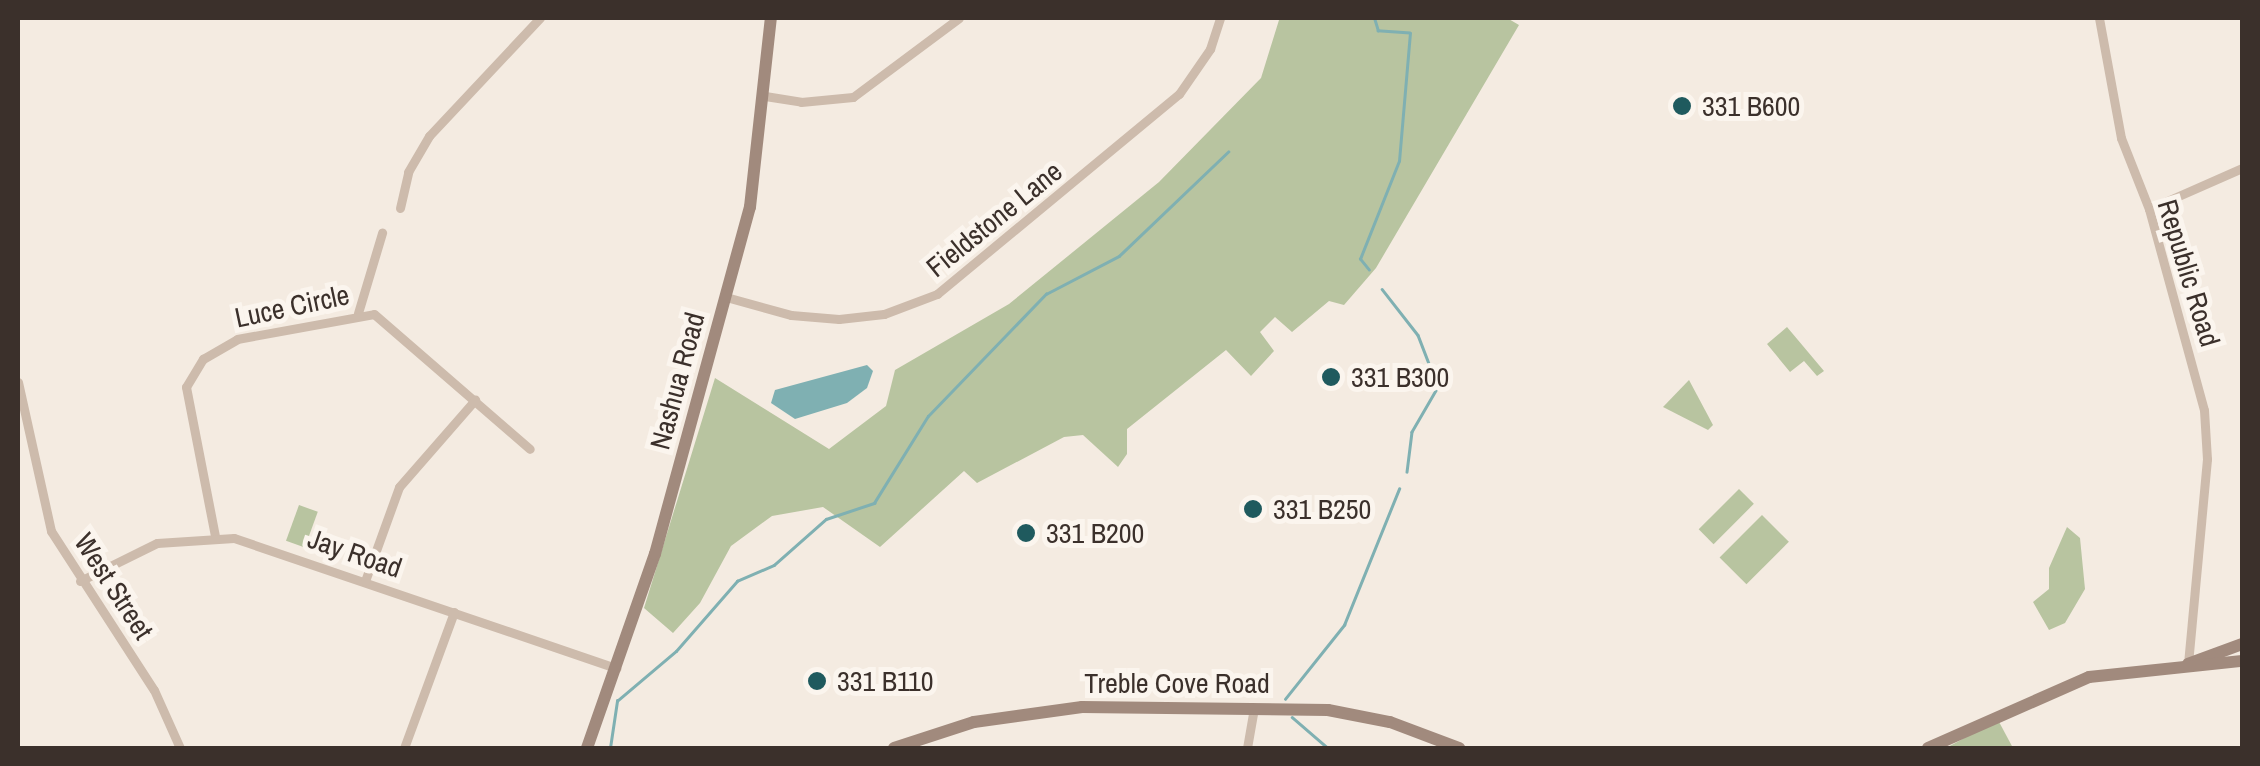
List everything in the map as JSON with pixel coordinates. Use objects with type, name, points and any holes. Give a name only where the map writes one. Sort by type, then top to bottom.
[{"type":"main road","name":"Nashua Road","points":[[587,748],[655,554],[726,297],[758,170],[772,18]]},
{"type":"main road","points":[[1928,748],[2079,680],[2188,664],[2242,644]]},
{"type":"main road","points":[[2188,664],[2206,669],[2242,661]]},
{"type":"main road","name":"Treble Cove Road","points":[[894,748],[974,722],[1049,709],[1254,708],[1361,715],[1459,748]]},
{"type":"street","points":[[400,208],[408,172],[429,136],[540,18]]},
{"type":"street","points":[[765,96],[813,102],[853,97],[958,18]]},
{"type":"street","name":"Fieldstone Lane","points":[[726,297],[839,319],[884,314],[938,294],[1179,94],[1210,49],[1220,18]]},
{"type":"street","name":"Republic Road","points":[[2100,18],[2121,138],[2149,210],[2204,410],[2207,460],[2188,664]]},
{"type":"street","points":[[2149,210],[2242,168]]},
{"type":"street","points":[[358,312],[382,232]]},
{"type":"street","name":"Luce Circle","points":[[215,536],[188,376],[237,339],[358,312],[374,314],[530,449]]},
{"type":"street","name":"West Street","points":[[18,382],[48,522],[80,581],[154,690],[180,748]]},
{"type":"street","points":[[364,580],[398,487],[475,400]]},
{"type":"street","name":"Jay Road","points":[[80,581],[142,548],[215,536],[364,580],[616,668]]},
{"type":"street","points":[[404,748],[454,612]]},
{"type":"street","points":[[1247,748],[1254,708]]},
{"type":"green space","points":[[1507,18],[1519,25],[1376,268],[1344,305],[1329,301],[1292,332],[1275,317],[1260,332],[1274,351],[1251,376],[1226,350],[1127,429],[1127,454],[1118,467],[1083,435],[1064,437],[977,483],[964,471],[880,547],[823,507],[772,516],[731,546],[700,603],[673,633],[644,608],[715,378],[829,449],[886,406],[895,370],[1009,304],[1159,182],[1261,78],[1279,20]]},
{"type":"green space","points":[[1787,327],[1824,371],[1817,376],[1804,361],[1790,372],[1767,344]]},
{"type":"green space","points":[[1689,380],[1713,425],[1708,430],[1663,407]]},
{"type":"green space","points":[[1739,489],[1754,504],[1714,544],[1699,529]]},
{"type":"green space","points":[[299,505],[318,512],[305,548],[286,541]]},
{"type":"green space","points":[[1762,515],[1789,542],[1746,584],[1720,557]]},
{"type":"green space","points":[[2067,527],[2080,538],[2085,589],[2065,623],[2049,630],[2033,602],[2049,589],[2049,568]]},
{"type":"green space","points":[[1998,720],[2013,748],[1946,748]]},
{"type":"water","points":[[867,365],[873,371],[867,388],[847,403],[795,419],[771,403],[775,390]]},
{"type":"waterway","points":[[1369,270],[1360,259],[1399,161],[1410,33],[1378,31],[1374,18]]},
{"type":"waterway","points":[[610,748],[617,701],[676,651],[737,581],[774,565],[826,519],[874,503],[928,416],[1046,294],[1119,256],[1228,152]]},
{"type":"waterway","points":[[1382,289],[1418,335],[1438,387],[1412,432],[1407,472]]},
{"type":"waterway","points":[[1285,699],[1344,625],[1399,489]]},
{"type":"waterway","points":[[1292,717],[1328,748]]},
{"type":"place","name":"331 B600","points":[[1682,106]]},
{"type":"place","name":"331 B300","points":[[1331,377]]},
{"type":"place","name":"331 B250","points":[[1253,509]]},
{"type":"place","name":"331 B200","points":[[1026,533]]},
{"type":"place","name":"331 B110","points":[[817,681]]}]
